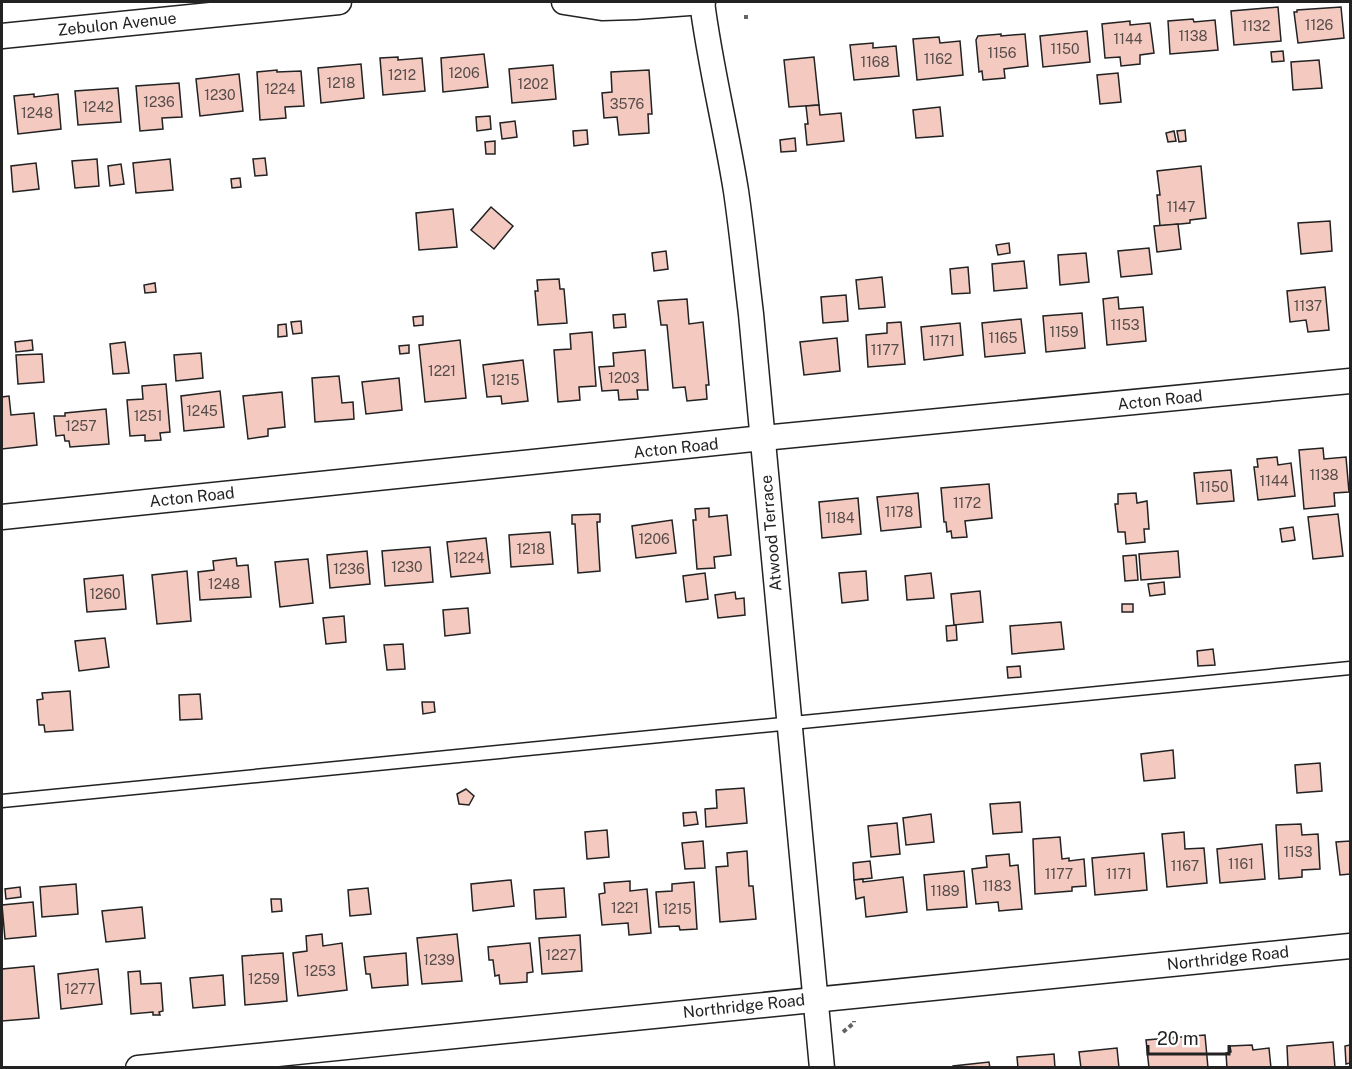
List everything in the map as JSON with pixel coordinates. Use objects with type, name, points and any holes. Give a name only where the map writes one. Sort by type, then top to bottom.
[{"type":"street","name":"Zebulon Avenue","points":[[2,36],[339,2]]},
{"type":"street","points":[[564,2],[602,8],[702,2]]},
{"type":"street","name":"Atwood Terrace","points":[[702,2],[708,48],[736,193],[751,314],[822,1068]]},
{"type":"street","name":"Acton Road","points":[[2,517],[763,438],[1350,381]]},
{"type":"street","name":"Northridge Road","points":[[138,1068],[815,998],[1350,946]]},
{"type":"lane","points":[[2,801],[1350,668]]},
{"type":"path","points":[[840,1034],[854,1023],[854,1014]]},
{"type":"building","points":[[1278,7],[1281,41],[1234,45],[1231,11]]},
{"type":"building","points":[[1341,7],[1344,38],[1298,43],[1294,12]]},
{"type":"building","points":[[1193,19],[1194,22],[1215,20],[1218,50],[1170,54],[1168,21]]},
{"type":"building","points":[[1130,21],[1130,25],[1150,23],[1154,53],[1140,55],[1140,64],[1121,66],[1120,57],[1105,58],[1102,24]]},
{"type":"building","points":[[1087,31],[1090,62],[1043,67],[1040,36]]},
{"type":"building","points":[[1001,34],[1001,36],[1025,34],[1028,66],[1004,69],[1005,78],[983,80],[982,71],[979,72],[976,40],[978,36]]},
{"type":"building","points":[[939,37],[940,43],[960,41],[963,75],[917,80],[913,39]]},
{"type":"building","points":[[873,43],[873,48],[896,46],[899,76],[854,80],[850,45]]},
{"type":"building","points":[[1283,51],[1284,61],[1272,62],[1271,52]]},
{"type":"building","points":[[484,54],[488,87],[443,92],[441,58]]},
{"type":"building","points":[[398,57],[398,60],[422,58],[425,91],[383,95],[380,58]]},
{"type":"building","points":[[814,57],[819,105],[789,107],[784,60]]},
{"type":"building","points":[[1319,60],[1322,88],[1293,90],[1291,62]]},
{"type":"building","points":[[361,64],[364,98],[321,103],[318,68]]},
{"type":"building","points":[[553,65],[556,99],[512,103],[509,69]]},
{"type":"building","points":[[277,70],[277,72],[301,71],[304,106],[285,107],[286,118],[260,120],[257,72]]},
{"type":"building","points":[[649,70],[652,114],[648,114],[649,133],[619,135],[617,117],[604,118],[602,93],[612,92],[611,72]]},
{"type":"building","points":[[1118,73],[1121,102],[1100,104],[1097,75]]},
{"type":"building","points":[[239,74],[243,111],[200,116],[196,79]]},
{"type":"building","points":[[179,83],[182,117],[162,118],[163,129],[140,131],[136,86]]},
{"type":"building","points":[[118,88],[121,122],[78,125],[75,91]]},
{"type":"building","points":[[34,94],[34,97],[58,94],[61,129],[18,134],[14,96]]},
{"type":"building","points":[[819,105],[820,115],[841,113],[844,141],[807,145],[806,106]]},
{"type":"building","points":[[940,107],[943,136],[916,138],[913,110]]},
{"type":"building","points":[[490,116],[491,129],[477,131],[476,117]]},
{"type":"building","points":[[515,121],[517,137],[502,139],[500,123]]},
{"type":"building","points":[[587,130],[588,144],[574,146],[573,131]]},
{"type":"building","points":[[1185,130],[1186,141],[1179,142],[1177,131]]},
{"type":"building","points":[[1174,131],[1176,141],[1168,142],[1166,133]]},
{"type":"building","points":[[795,138],[796,151],[781,152],[780,140]]},
{"type":"building","points":[[495,141],[495,154],[486,154],[485,142]]},
{"type":"building","points":[[265,158],[267,175],[255,176],[253,159]]},
{"type":"building","points":[[97,159],[99,186],[75,188],[72,161]]},
{"type":"building","points":[[170,159],[173,190],[136,193],[133,163]]},
{"type":"building","points":[[36,163],[39,189],[13,192],[11,166]]},
{"type":"building","points":[[121,164],[124,184],[110,186],[108,166]]},
{"type":"building","points":[[1201,166],[1206,218],[1190,220],[1190,223],[1160,226],[1157,171]]},
{"type":"building","points":[[240,178],[241,187],[232,188],[231,179]]},
{"type":"building","points":[[491,207],[513,226],[494,249],[471,230]]},
{"type":"building","points":[[453,209],[457,247],[419,250],[416,213]]},
{"type":"building","points":[[1330,221],[1332,251],[1301,254],[1298,223]]},
{"type":"building","points":[[1178,224],[1181,249],[1157,252],[1154,226]]},
{"type":"building","points":[[1009,243],[1010,253],[998,255],[996,245]]},
{"type":"building","points":[[1149,248],[1152,274],[1121,277],[1118,251]]},
{"type":"building","points":[[666,251],[668,269],[654,271],[652,253]]},
{"type":"building","points":[[1086,253],[1089,282],[1060,285],[1058,255]]},
{"type":"building","points":[[1024,261],[1027,288],[994,291],[992,264]]},
{"type":"building","points":[[968,267],[970,293],[952,294],[950,269]]},
{"type":"building","points":[[882,277],[885,307],[859,309],[856,280]]},
{"type":"building","points":[[559,279],[560,289],[564,289],[567,323],[538,325],[535,291],[538,291],[537,280]]},
{"type":"building","points":[[155,283],[156,292],[145,293],[144,285]]},
{"type":"building","points":[[1325,287],[1329,330],[1308,332],[1306,320],[1290,322],[1287,291]]},
{"type":"building","points":[[846,295],[848,321],[823,323],[821,297]]},
{"type":"building","points":[[1118,297],[1119,309],[1143,307],[1146,341],[1107,345],[1103,299]]},
{"type":"building","points":[[687,299],[689,324],[703,322],[709,385],[706,385],[707,399],[687,401],[685,387],[673,388],[667,325],[661,325],[658,301]]},
{"type":"building","points":[[1082,313],[1085,348],[1046,352],[1043,316]]},
{"type":"building","points":[[625,314],[626,327],[614,328],[613,315]]},
{"type":"building","points":[[423,316],[423,325],[414,326],[413,317]]},
{"type":"building","points":[[1021,319],[1025,353],[985,357],[982,323]]},
{"type":"building","points":[[301,321],[302,333],[293,334],[291,322]]},
{"type":"building","points":[[901,322],[905,364],[868,367],[866,335],[887,333],[887,323]]},
{"type":"building","points":[[960,323],[963,355],[924,360],[921,327]]},
{"type":"building","points":[[286,324],[287,336],[278,337],[278,325]]},
{"type":"building","points":[[592,332],[596,386],[579,387],[580,400],[558,402],[554,350],[571,349],[570,334]]},
{"type":"building","points":[[837,338],[840,371],[804,375],[800,342]]},
{"type":"building","points":[[32,340],[33,350],[16,352],[15,342]]},
{"type":"building","points":[[460,340],[466,398],[425,402],[419,345]]},
{"type":"building","points":[[125,342],[129,373],[113,374],[110,344]]},
{"type":"building","points":[[409,345],[409,353],[400,354],[399,346]]},
{"type":"building","points":[[645,350],[648,390],[637,390],[638,399],[619,400],[618,390],[602,391],[599,367],[614,366],[613,353]]},
{"type":"building","points":[[201,353],[203,378],[176,381],[174,355]]},
{"type":"building","points":[[42,354],[44,382],[18,384],[16,355]]},
{"type":"building","points":[[523,360],[528,401],[502,404],[501,396],[487,397],[483,365]]},
{"type":"building","points":[[339,376],[342,403],[353,402],[354,419],[315,422],[312,378]]},
{"type":"building","points":[[399,378],[402,410],[366,414],[362,382]]},
{"type":"building","points":[[166,384],[170,432],[160,433],[161,440],[145,441],[145,435],[130,436],[127,400],[143,399],[142,386]]},
{"type":"building","points":[[220,391],[224,427],[184,431],[181,396]]},
{"type":"building","points":[[282,392],[285,427],[268,429],[268,436],[248,439],[243,396]]},
{"type":"building","points":[[9,396],[11,415],[34,413],[37,445],[2,449],[2,397]]},
{"type":"building","points":[[106,409],[109,444],[70,447],[64,435],[56,436],[54,416]]},
{"type":"building","points":[[1323,448],[1324,459],[1346,457],[1349,492],[1334,493],[1335,506],[1304,509],[1299,450]]},
{"type":"building","points":[[1277,457],[1278,465],[1291,463],[1295,496],[1258,500],[1254,467],[1258,467],[1257,459]]},
{"type":"building","points":[[1231,470],[1234,501],[1197,504],[1194,473]]},
{"type":"building","points":[[989,484],[992,518],[965,521],[967,537],[952,538],[951,531],[947,532],[946,522],[944,522],[941,488]]},
{"type":"building","points":[[918,493],[921,527],[881,531],[877,497]]},
{"type":"building","points":[[1136,493],[1137,503],[1147,501],[1149,529],[1144,529],[1145,542],[1126,544],[1125,532],[1118,532],[1115,504],[1118,504],[1118,494]]},
{"type":"building","points":[[858,498],[861,534],[822,538],[819,502]]},
{"type":"building","points":[[709,508],[709,517],[727,515],[731,555],[714,557],[715,568],[697,569],[693,520],[696,520],[695,509]]},
{"type":"building","points":[[600,514],[600,522],[597,522],[600,571],[578,573],[575,524],[572,524],[572,515]]},
{"type":"building","points":[[1338,514],[1343,556],[1313,559],[1308,517]]},
{"type":"building","points":[[672,520],[676,553],[636,558],[632,526]]},
{"type":"building","points":[[1293,527],[1295,540],[1282,542],[1280,529]]},
{"type":"building","points":[[550,532],[553,564],[511,567],[509,535]]},
{"type":"building","points":[[486,538],[490,573],[451,577],[447,542]]},
{"type":"building","points":[[430,547],[433,582],[385,586],[382,551]]},
{"type":"building","points":[[367,551],[370,584],[330,588],[327,555]]},
{"type":"building","points":[[1178,551],[1180,577],[1141,580],[1139,554]]},
{"type":"building","points":[[1136,555],[1138,580],[1125,581],[1123,556]]},
{"type":"building","points":[[236,558],[237,566],[248,565],[251,597],[200,600],[198,572],[214,570],[213,561]]},
{"type":"building","points":[[308,559],[313,603],[280,607],[275,562]]},
{"type":"building","points":[[187,571],[191,621],[157,624],[152,575]]},
{"type":"building","points":[[866,571],[868,600],[842,603],[839,573]]},
{"type":"building","points":[[705,573],[708,599],[686,602],[683,576]]},
{"type":"building","points":[[931,573],[934,598],[907,600],[905,576]]},
{"type":"building","points":[[123,575],[126,609],[87,612],[84,579]]},
{"type":"building","points":[[1164,582],[1165,594],[1150,596],[1148,584]]},
{"type":"building","points":[[980,591],[983,622],[954,625],[951,594]]},
{"type":"building","points":[[735,592],[736,599],[744,598],[745,615],[718,618],[715,595]]},
{"type":"building","points":[[1122,604],[1133,604],[1133,612],[1122,612]]},
{"type":"building","points":[[468,608],[470,633],[445,636],[443,610]]},
{"type":"building","points":[[344,616],[346,642],[326,644],[323,618]]},
{"type":"building","points":[[1061,622],[1064,649],[1012,654],[1010,626]]},
{"type":"building","points":[[956,625],[957,640],[947,641],[946,626]]},
{"type":"building","points":[[105,638],[109,667],[79,671],[75,641]]},
{"type":"building","points":[[403,644],[405,669],[387,670],[384,645]]},
{"type":"building","points":[[1213,649],[1215,665],[1198,666],[1197,651]]},
{"type":"building","points":[[1020,666],[1021,677],[1008,678],[1007,667]]},
{"type":"building","points":[[70,691],[73,730],[45,732],[44,725],[39,725],[37,700],[43,699],[42,693]]},
{"type":"building","points":[[200,694],[202,719],[180,720],[179,695]]},
{"type":"building","points":[[422,702],[434,702],[435,712],[423,714]]},
{"type":"building","points":[[1173,750],[1175,778],[1144,781],[1141,754]]},
{"type":"building","points":[[1320,763],[1322,791],[1297,793],[1295,765]]},
{"type":"building","points":[[744,788],[747,823],[706,827],[705,809],[717,808],[716,790]]},
{"type":"building","points":[[466,789],[474,796],[469,805],[459,804],[457,794]]},
{"type":"building","points":[[1020,802],[1022,832],[993,834],[990,804]]},
{"type":"building","points":[[696,812],[698,824],[684,826],[683,813]]},
{"type":"building","points":[[931,814],[934,842],[906,845],[903,818]]},
{"type":"building","points":[[897,823],[900,854],[871,857],[868,826]]},
{"type":"building","points":[[1301,824],[1302,835],[1318,834],[1320,869],[1302,870],[1302,877],[1279,879],[1276,825]]},
{"type":"building","points":[[607,830],[609,857],[587,859],[585,832]]},
{"type":"building","points":[[1184,832],[1185,849],[1204,848],[1207,883],[1167,887],[1162,834]]},
{"type":"building","points":[[1060,837],[1062,859],[1069,858],[1069,861],[1084,859],[1086,886],[1072,887],[1072,891],[1035,894],[1033,839]]},
{"type":"building","points":[[703,841],[705,868],[685,869],[682,843]]},
{"type":"building","points":[[1350,841],[1350,874],[1340,875],[1336,842]]},
{"type":"building","points":[[1262,844],[1265,879],[1220,883],[1217,849]]},
{"type":"building","points":[[747,851],[749,886],[753,886],[756,919],[720,922],[716,867],[728,866],[727,853]]},
{"type":"building","points":[[1144,853],[1147,890],[1095,895],[1092,858]]},
{"type":"building","points":[[1009,854],[1010,866],[1018,865],[1022,909],[999,911],[998,902],[976,904],[972,869],[987,867],[986,856]]},
{"type":"building","points":[[870,861],[872,878],[854,880],[853,863]]},
{"type":"building","points":[[964,871],[967,907],[927,910],[924,875]]},
{"type":"building","points":[[903,877],[907,912],[866,917],[864,897],[856,899],[854,880],[863,879],[863,882]]},
{"type":"building","points":[[511,880],[514,906],[473,911],[471,884]]},
{"type":"building","points":[[630,881],[630,891],[647,889],[651,933],[629,935],[628,923],[602,925],[599,894],[605,893],[604,883]]},
{"type":"building","points":[[694,882],[697,929],[680,930],[679,926],[659,927],[656,892],[672,891],[672,884]]},
{"type":"building","points":[[76,884],[78,914],[42,917],[40,887]]},
{"type":"building","points":[[20,887],[21,897],[6,899],[5,889]]},
{"type":"building","points":[[368,888],[371,914],[350,916],[348,890]]},
{"type":"building","points":[[564,888],[566,917],[536,919],[534,890]]},
{"type":"building","points":[[271,899],[281,899],[282,911],[272,912]]},
{"type":"building","points":[[33,902],[36,936],[5,939],[2,905]]},
{"type":"building","points":[[142,907],[145,938],[106,942],[102,911]]},
{"type":"building","points":[[322,934],[323,946],[342,943],[347,990],[298,996],[293,953],[307,951],[306,936]]},
{"type":"building","points":[[457,934],[462,981],[422,984],[417,938]]},
{"type":"building","points":[[580,935],[582,971],[542,974],[539,938]]},
{"type":"building","points":[[530,943],[533,972],[527,973],[527,982],[500,984],[499,975],[495,976],[493,960],[489,960],[488,947]]},
{"type":"building","points":[[283,953],[287,1001],[245,1005],[242,956]]},
{"type":"building","points":[[406,953],[408,985],[372,988],[370,974],[366,974],[364,957]]},
{"type":"building","points":[[34,966],[39,1018],[2,1021],[2,969]]},
{"type":"building","points":[[98,969],[102,1004],[61,1009],[58,974]]},
{"type":"building","points":[[140,971],[141,984],[161,983],[163,1011],[159,1012],[160,1015],[153,1015],[153,1012],[131,1014],[128,972]]},
{"type":"building","points":[[223,975],[225,1005],[193,1008],[190,978]]},
{"type":"building","points":[[1205,1035],[1208,1068],[1149,1068],[1146,1040]]},
{"type":"building","points":[[1333,1042],[1335,1068],[1288,1068],[1287,1046]]},
{"type":"building","points":[[1252,1045],[1253,1050],[1269,1048],[1271,1068],[1227,1068],[1226,1053],[1231,1052],[1230,1046]]},
{"type":"building","points":[[1350,1045],[1350,1063],[1346,1064],[1345,1046]]},
{"type":"building","points":[[1117,1048],[1119,1068],[1081,1068],[1079,1052]]},
{"type":"building","points":[[1054,1054],[1055,1068],[1018,1068],[1017,1057]]},
{"type":"building","points":[[989,1062],[990,1068],[953,1068],[953,1066]]}]
